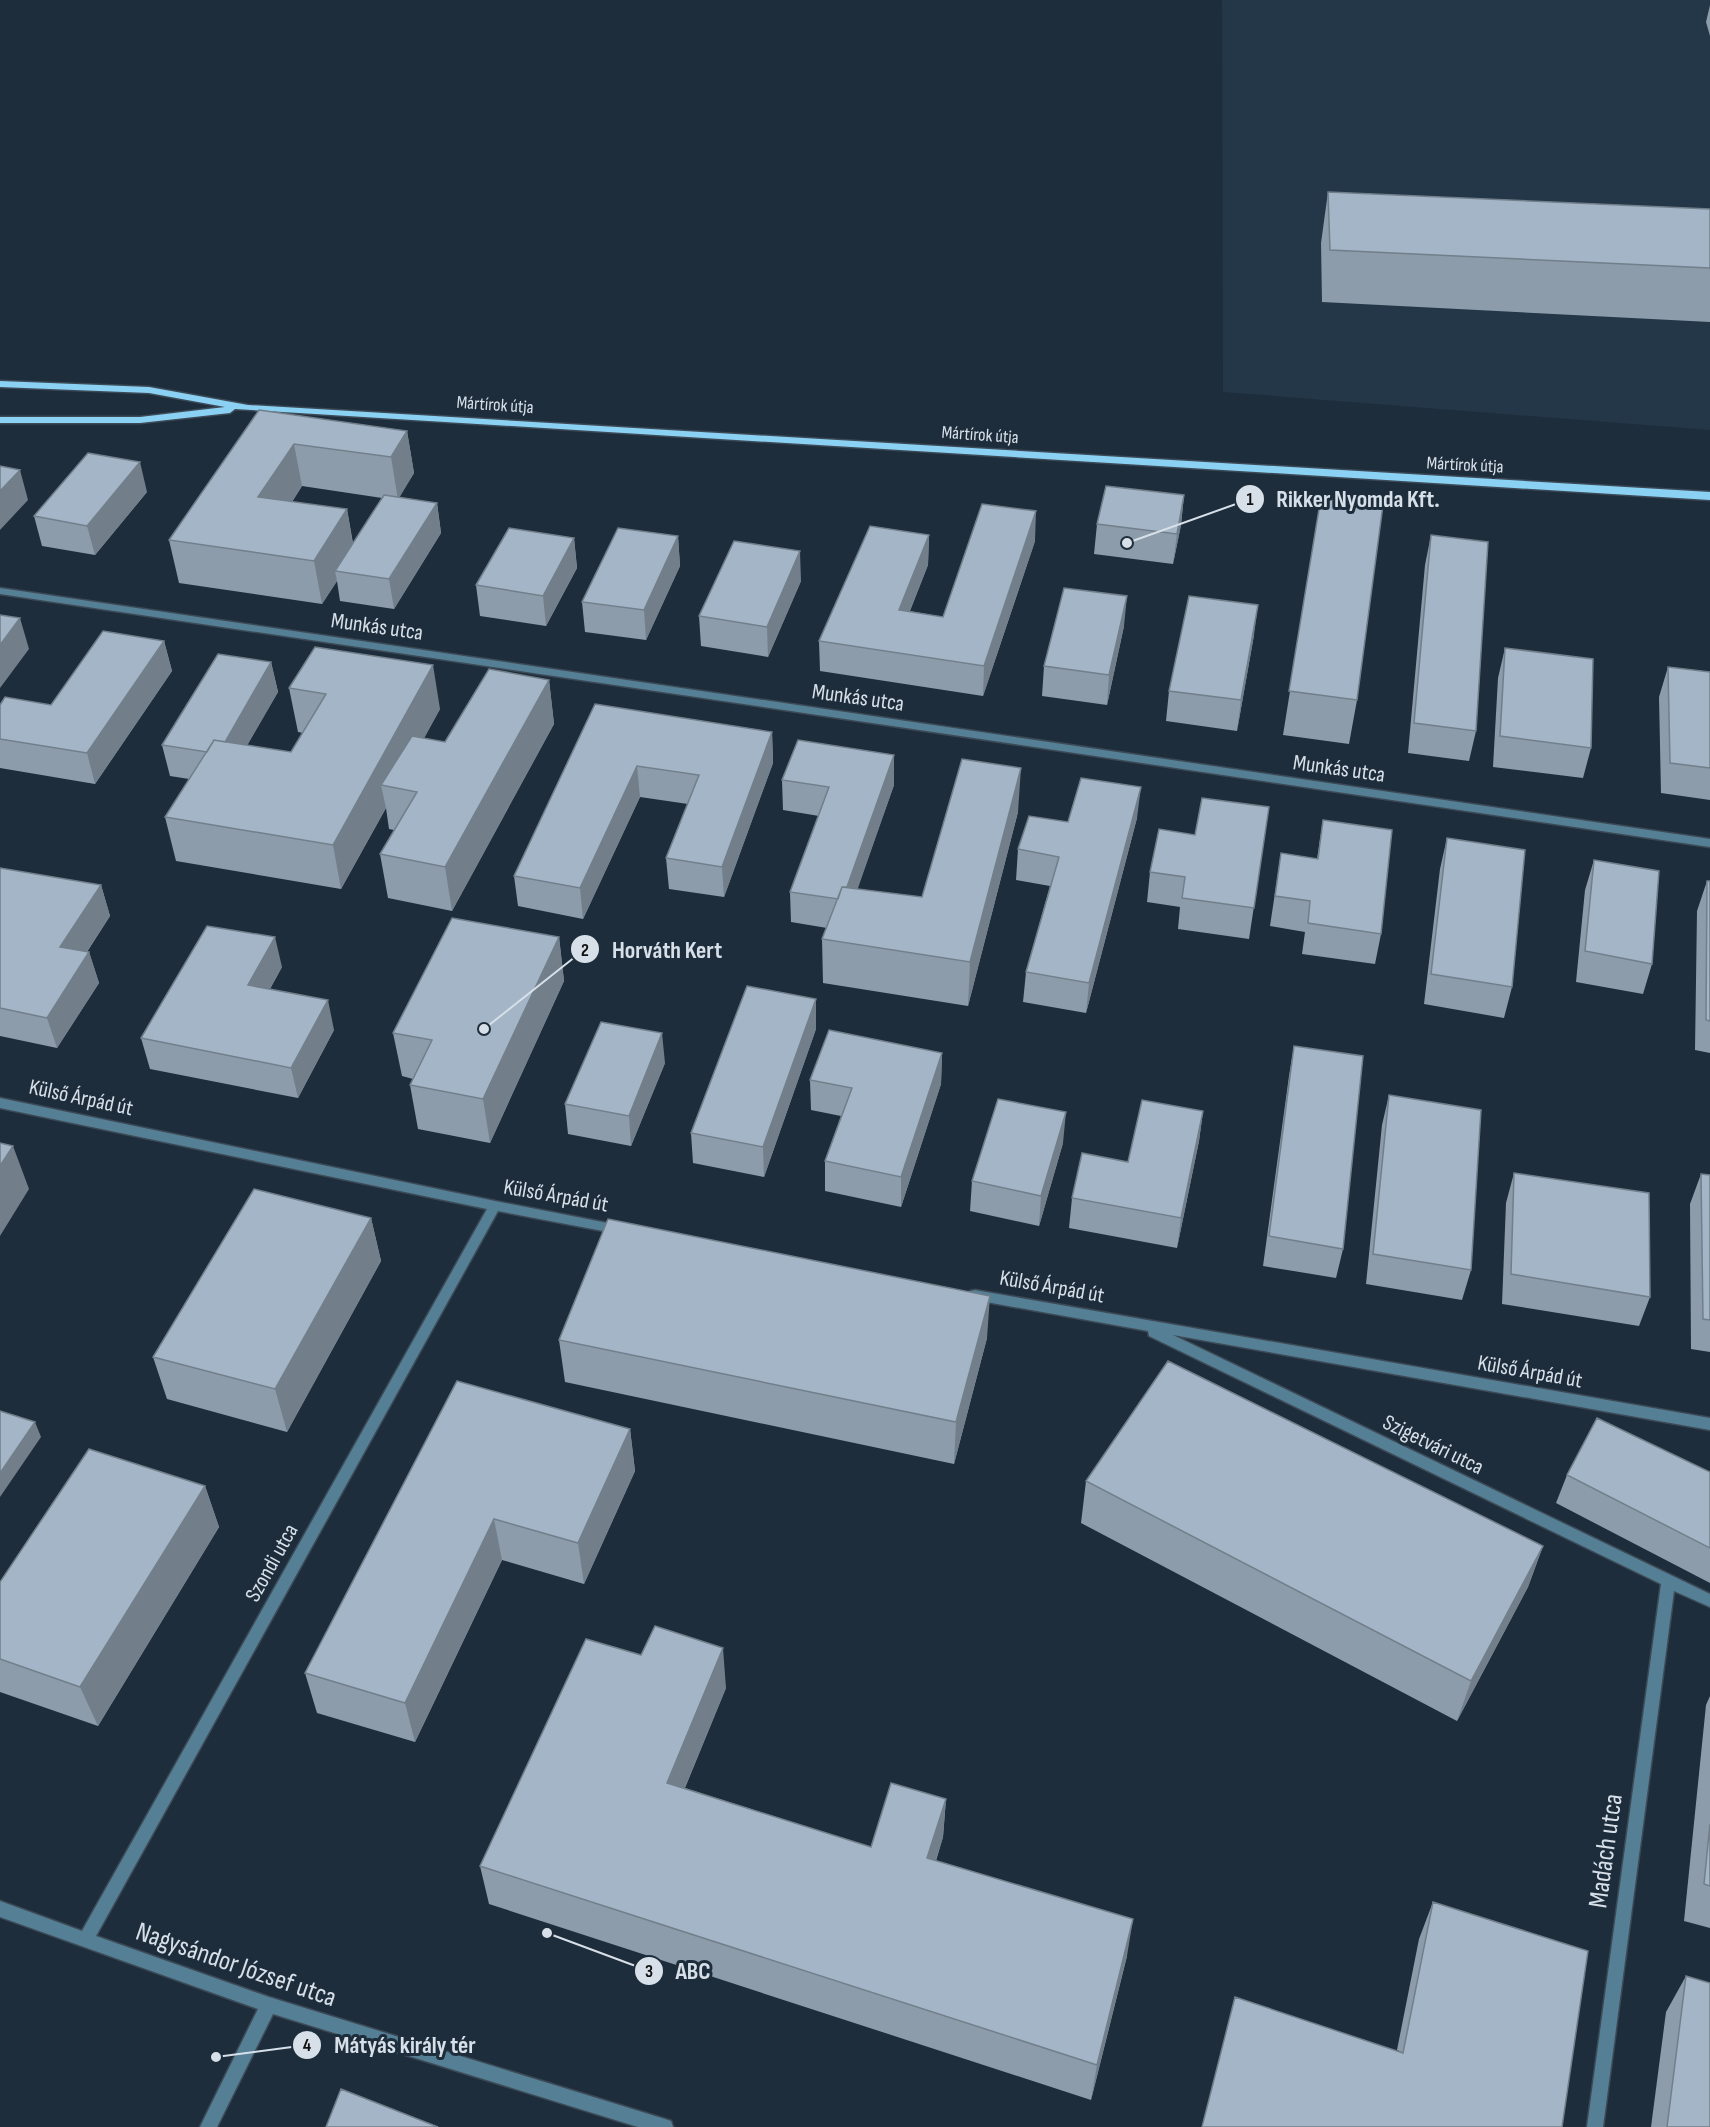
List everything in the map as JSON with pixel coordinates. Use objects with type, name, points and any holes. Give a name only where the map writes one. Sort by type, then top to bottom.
[{"type":"main road","name":"Mártírok útja","points":[[0,384],[149,390],[248,408],[1710,496]]},
{"type":"main road","name":"Mártírok útja","points":[[0,420],[140,420],[248,408]]},
{"type":"street","name":"Munkás utca","points":[[0,591],[1710,843]]},
{"type":"street","name":"Külső Árpád út","points":[[0,1103],[495,1206],[635,1232]]},
{"type":"street","name":"Szondi utca","points":[[85,1940],[495,1206]]},
{"type":"street","name":"Külső Árpád út","points":[[963,1292],[1710,1424]]},
{"type":"street","name":"Szigetvári utca","points":[[1139,1324],[1668,1583],[1710,1601]]},
{"type":"street","name":"Madách utca","points":[[1595,2127],[1668,1583]]},
{"type":"street","name":"Nagysándor József utca","points":[[0,1909],[268,2005],[665,2127]]},
{"type":"street","points":[[208,2127],[268,2005]]},
{"type":"shaded area","points":[[1222,0],[1710,0],[1710,430],[1223,392]]},
{"type":"building","points":[[1328,192],[1710,209],[1710,268],[1330,250]]},
{"type":"building","points":[[259,410],[407,431],[391,457],[294,444],[258,497],[347,509],[314,561],[169,540]]},
{"type":"building","points":[[88,453],[140,462],[87,526],[34,516]]},
{"type":"building","points":[[0,466],[20,470],[0,491]]},
{"type":"building","points":[[1106,486],[1184,495],[1177,534],[1097,524]]},
{"type":"building","points":[[384,495],[437,503],[389,579],[335,571]]},
{"type":"building","points":[[1321,497],[1383,505],[1357,700],[1289,691]]},
{"type":"building","points":[[982,504],[1036,511],[984,666],[819,641],[870,526],[929,535],[899,610],[943,617]]},
{"type":"building","points":[[509,528],[574,538],[543,596],[476,585]]},
{"type":"building","points":[[618,528],[678,536],[644,610],[582,602]]},
{"type":"building","points":[[1431,535],[1488,542],[1476,731],[1414,723]]},
{"type":"building","points":[[734,541],[800,551],[767,627],[699,616]]},
{"type":"building","points":[[1064,588],[1127,596],[1109,675],[1044,666]]},
{"type":"building","points":[[1189,596],[1258,605],[1241,700],[1169,691]]},
{"type":"building","points":[[0,615],[20,618],[0,645]]},
{"type":"building","points":[[103,631],[164,641],[87,753],[0,739],[0,705],[5,697],[51,705]]},
{"type":"building","points":[[315,647],[433,665],[333,845],[165,817],[214,740],[291,752],[326,694],[289,688]]},
{"type":"building","points":[[1505,648],[1593,659],[1591,748],[1500,736]]},
{"type":"building","points":[[218,654],[271,662],[225,742],[214,740],[207,752],[162,745]]},
{"type":"building","points":[[1668,667],[1710,672],[1710,768],[1670,763]]},
{"type":"building","points":[[489,669],[549,680],[445,867],[380,854],[417,792],[381,785],[412,736],[445,742]]},
{"type":"building","points":[[595,704],[772,732],[722,867],[666,858],[699,775],[637,766],[580,888],[514,876]]},
{"type":"building","points":[[798,740],[894,755],[847,887],[842,887],[838,899],[790,892],[829,787],[782,780]]},
{"type":"building","points":[[962,759],[1021,768],[970,962],[822,939],[842,887],[922,897]]},
{"type":"building","points":[[1081,778],[1141,787],[1089,983],[1026,972],[1059,857],[1018,849],[1029,816],[1068,822]]},
{"type":"building","points":[[1202,798],[1269,807],[1254,908],[1182,898],[1185,877],[1150,872],[1159,829],[1195,835]]},
{"type":"building","points":[[1323,820],[1392,830],[1381,934],[1308,923],[1310,901],[1275,896],[1281,853],[1318,859]]},
{"type":"building","points":[[1447,838],[1525,850],[1512,987],[1431,974]]},
{"type":"building","points":[[1594,860],[1659,871],[1652,964],[1585,951]]},
{"type":"building","points":[[0,868],[101,885],[60,947],[89,952],[47,1018],[0,1008]]},
{"type":"building","points":[[1707,881],[1710,881],[1710,1021],[1706,1020]]},
{"type":"building","points":[[452,918],[559,937],[483,1099],[410,1085],[432,1040],[393,1033]]},
{"type":"building","points":[[207,926],[275,937],[248,985],[328,1000],[291,1068],[141,1038]]},
{"type":"building","points":[[747,986],[816,999],[763,1147],[691,1133]]},
{"type":"building","points":[[601,1022],[662,1033],[629,1116],[565,1104]]},
{"type":"building","points":[[829,1030],[942,1053],[901,1177],[825,1161],[852,1088],[810,1080]]},
{"type":"building","points":[[1294,1046],[1363,1056],[1343,1249],[1269,1236]]},
{"type":"building","points":[[1389,1095],[1481,1110],[1471,1270],[1373,1254]]},
{"type":"building","points":[[998,1099],[1066,1112],[1041,1196],[972,1181]]},
{"type":"building","points":[[1142,1100],[1203,1111],[1181,1218],[1072,1198],[1082,1153],[1128,1162]]},
{"type":"building","points":[[0,1143],[13,1146],[0,1166]]},
{"type":"building","points":[[1514,1173],[1649,1193],[1650,1297],[1511,1274]]},
{"type":"building","points":[[1701,1174],[1710,1175],[1710,1320],[1703,1319]]},
{"type":"building","points":[[254,1189],[371,1218],[275,1389],[153,1357]]},
{"type":"building","points":[[608,1219],[990,1296],[956,1422],[559,1340]]},
{"type":"building","points":[[1168,1361],[1543,1546],[1471,1681],[1086,1481]]},
{"type":"building","points":[[457,1381],[630,1429],[578,1543],[494,1519],[405,1703],[305,1673]]},
{"type":"building","points":[[0,1411],[35,1422],[0,1473]]},
{"type":"building","points":[[1597,1418],[1710,1472],[1710,1548],[1567,1475]]},
{"type":"building","points":[[89,1449],[205,1486],[80,1687],[0,1659],[0,1582]]},
{"type":"building","points":[[655,1626],[723,1648],[667,1783],[871,1847],[891,1783],[946,1799],[927,1858],[1133,1919],[1097,2065],[480,1866],[586,1639],[641,1655]]},
{"type":"building","points":[[1710,1824],[1710,1886],[1704,1884]]},
{"type":"building","points":[[1433,1902],[1588,1951],[1562,2127],[1202,2127],[1235,1997],[1403,2053]]},
{"type":"building","points":[[1686,1976],[1710,1983],[1710,2127],[1667,2127]]},
{"type":"building","points":[[341,2089],[438,2127],[326,2127]]},
{"type":"place","name":"Rikker Nyomda Kft.","points":[[1127,543]]},
{"type":"place","name":"Horváth Kert","points":[[484,1029]]},
{"type":"place","name":"ABC","points":[[547,1933]]},
{"type":"place","name":"Mátyás király tér","points":[[216,2057]]}]
